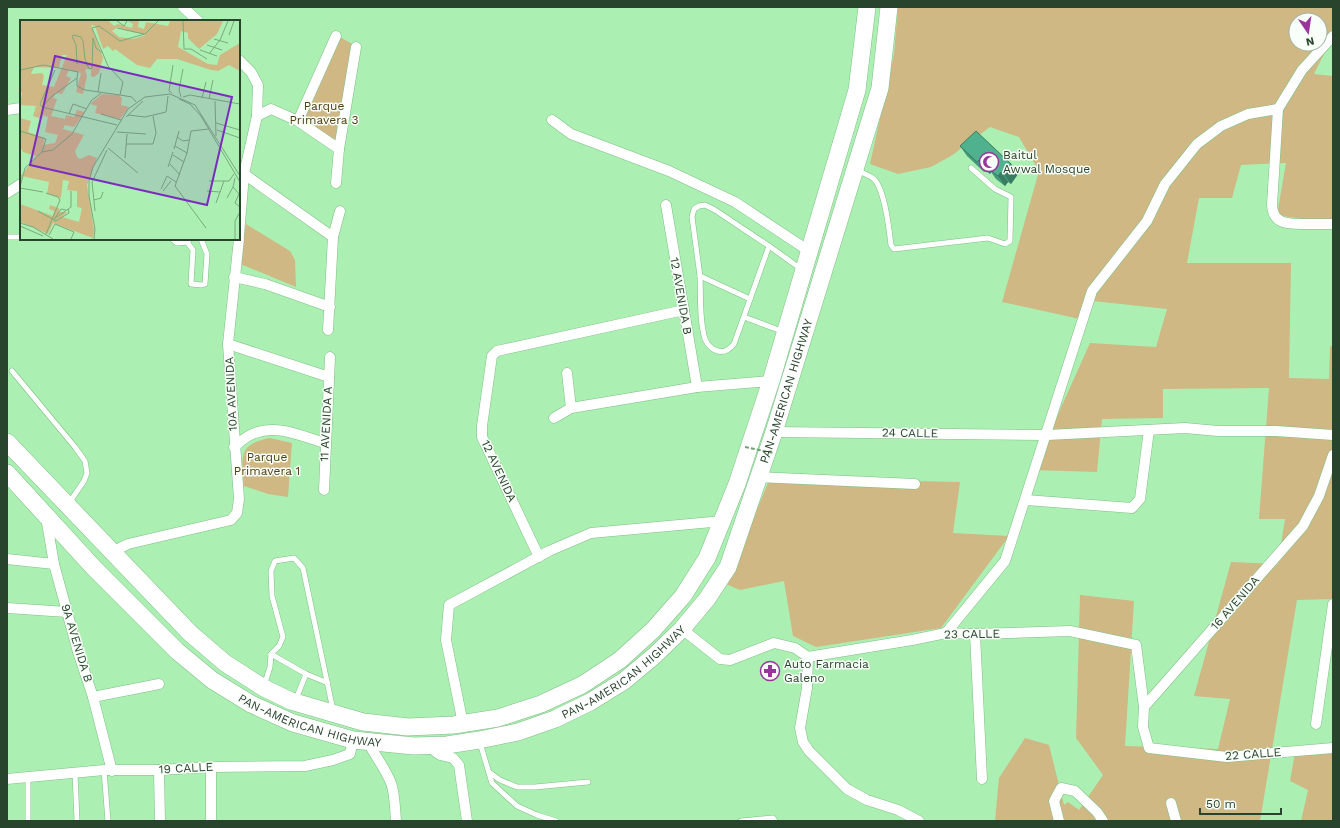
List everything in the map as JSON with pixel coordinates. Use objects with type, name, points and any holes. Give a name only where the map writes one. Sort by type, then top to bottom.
[{"type":"highway","name":"PAN-AMERICAN HIGHWAY","points":[[7,442],[190,633],[225,663],[264,688],[295,702],[363,722],[408,727],[463,724],[498,718],[541,704],[582,684],[620,660],[653,630],[683,596],[707,558],[737,484],[785,332],[857,90],[867,7]]},
{"type":"highway","name":"PAN-AMERICAN HIGHWAY","points":[[8,474],[94,568],[176,651],[212,680],[251,704],[293,723],[360,741],[414,746],[447,744],[479,740],[525,729],[555,718],[590,702],[624,681],[682,629],[707,599],[728,567],[774,432],[856,170],[880,88],[889,7]]},
{"type":"highway","points":[[8,474],[26,486],[50,511],[54,512],[60,508],[64,502]]},
{"type":"street","points":[[183,7],[197,20]]},
{"type":"street","points":[[298,121],[336,36]]},
{"type":"street","points":[[1333,36],[1302,70],[1278,109],[1272,205],[1273,213],[1278,220],[1289,224],[1333,224]]},
{"type":"street","points":[[336,184],[339,149],[356,47]]},
{"type":"street","points":[[240,61],[251,72],[258,85],[257,116],[244,174],[240,209]]},
{"type":"street","points":[[7,110],[20,108]]},
{"type":"street","points":[[257,116],[271,109],[298,121],[339,149]]},
{"type":"street","points":[[946,633],[1006,561],[1092,291],[1147,221],[1165,184],[1197,144],[1221,126],[1248,114],[1278,109]]},
{"type":"street","points":[[552,120],[571,134],[669,171],[735,202],[809,251]]},
{"type":"street","points":[[244,174],[333,237]]},
{"type":"street","points":[[7,194],[20,185]]},
{"type":"street","name":"12 AVENIDA B","points":[[666,205],[697,387]]},
{"type":"street","points":[[328,330],[333,237],[340,211]]},
{"type":"street","name":"10A AVENIDA","points":[[112,552],[128,544],[230,520],[237,513],[238,506],[228,344],[239,240]]},
{"type":"street","points":[[234,277],[265,284],[330,307]]},
{"type":"street","name":"12 AVENIDA","points":[[539,557],[482,437],[482,426],[492,356],[497,351],[684,310]]},
{"type":"street","points":[[228,344],[329,377]]},
{"type":"street","name":"11 AVENIDA A","points":[[324,490],[330,357]]},
{"type":"street","points":[[567,373],[571,408]]},
{"type":"street","points":[[554,418],[571,408],[697,387],[770,381]]},
{"type":"street","name":"24 CALLE","points":[[774,432],[1047,435],[1185,428],[1218,431],[1276,431],[1333,435]]},
{"type":"street","points":[[234,447],[255,433],[276,429],[325,443]]},
{"type":"street","points":[[1026,500],[1132,508],[1140,499],[1148,430]]},
{"type":"street","name":"16 AVENIDA","points":[[1144,706],[1303,526],[1319,496],[1333,455]]},
{"type":"street","points":[[759,477],[915,484]]},
{"type":"street","name":"9A AVENIDA B","points":[[45,515],[54,564],[78,652],[93,697],[108,771]]},
{"type":"street","points":[[463,724],[446,640],[449,605],[539,557],[591,533],[722,522]]},
{"type":"street","points":[[7,559],[54,564]]},
{"type":"street","points":[[1316,724],[1333,604]]},
{"type":"street","points":[[7,608],[67,612]]},
{"type":"street","points":[[682,629],[720,659],[730,660],[774,643],[795,648],[808,657],[807,688],[800,728],[803,742],[809,751],[847,790],[867,800],[898,810],[919,821]]},
{"type":"street","name":"23 CALLE","points":[[808,657],[946,633],[975,634],[1070,630],[1136,645],[1144,706]]},
{"type":"street","points":[[975,634],[982,779]]},
{"type":"street","points":[[93,697],[159,684]]},
{"type":"street","name":"22 CALLE","points":[[1144,706],[1143,726],[1149,748],[1227,757],[1333,748]]},
{"type":"street","points":[[360,741],[384,767],[392,785],[396,821]]},
{"type":"street","name":"19 CALLE","points":[[7,779],[75,773],[158,770],[211,766],[305,766],[333,760],[350,754],[360,741]]},
{"type":"street","points":[[428,745],[440,755],[453,758],[459,765],[467,821]]},
{"type":"street","points":[[211,766],[211,821]]},
{"type":"street","points":[[158,770],[160,821]]},
{"type":"street","points":[[1059,821],[1054,802],[1061,788],[1075,791],[1098,812],[1103,821]]},
{"type":"street","points":[[1171,803],[1176,821]]},
{"type":"lane","points":[[856,170],[873,179],[881,192],[891,245],[894,249],[988,238],[1005,244],[1010,241],[1011,197],[995,189],[971,168]]},
{"type":"lane","points":[[769,246],[734,344],[730,350],[720,352],[712,349],[705,340],[701,315],[700,276],[692,217],[694,209],[705,205],[715,210],[769,246],[803,271]]},
{"type":"lane","points":[[7,237],[20,237]]},
{"type":"lane","points":[[173,240],[177,243],[188,240],[193,250],[191,284],[202,285],[205,284],[207,254],[201,240]]},
{"type":"lane","points":[[700,276],[750,299]]},
{"type":"lane","points":[[744,317],[785,332]]},
{"type":"lane","points":[[12,371],[85,461],[87,473],[84,481],[64,502]]},
{"type":"lane","points":[[264,688],[270,667],[271,654],[279,646],[283,637],[272,596],[271,572],[276,561],[294,558],[303,568],[334,713]]},
{"type":"lane","points":[[271,654],[306,674],[328,684]]},
{"type":"lane","points":[[295,702],[306,674]]},
{"type":"lane","points":[[479,740],[492,783],[517,806],[537,816],[556,821]]},
{"type":"lane","points":[[108,771],[108,821]]},
{"type":"lane","points":[[489,772],[500,780],[517,787],[535,787],[588,782]]},
{"type":"lane","points":[[75,773],[77,821]]},
{"type":"lane","points":[[28,778],[28,821]]},
{"type":"lane","points":[[741,821],[772,818],[775,821]]},
{"type":"path","points":[[745,447],[773,453]]},
{"type":"green space","points":[[898,7],[1333,7],[1333,36],[1328,46],[1328,12],[1288,12],[1288,52],[1325,52],[1314,74],[1333,76],[1333,224],[1277,215],[1286,163],[1241,165],[1232,198],[1199,198],[1187,263],[1291,263],[1289,378],[1329,379],[1330,346],[1333,347],[1333,599],[1297,600],[1260,821],[995,821],[999,778],[1025,738],[1049,745],[1064,805],[1068,802],[1079,810],[1103,775],[1076,738],[1080,595],[1134,601],[1125,746],[1218,749],[1230,699],[1194,696],[1231,562],[1278,564],[1285,519],[1259,519],[1269,388],[1163,389],[1163,418],[1102,419],[1097,472],[1033,470],[1090,343],[1156,347],[1167,309],[1084,300],[1080,319],[1002,302],[1039,171],[1019,137],[990,127],[951,156],[931,167],[898,174],[870,164],[894,54]]},
{"type":"green space","name":"Parque Primavera 3","points":[[338,36],[354,45],[337,144],[302,120]]},
{"type":"green space","points":[[246,224],[290,251],[295,260],[296,287],[238,263]]},
{"type":"green space","name":"Parque Primavera 1","points":[[270,438],[292,443],[288,497],[268,494],[244,486],[242,463],[245,452],[248,447],[254,443]]},
{"type":"green space","points":[[770,478],[960,482],[953,533],[1009,536],[941,628],[816,647],[793,636],[784,581],[740,590],[726,584]]},
{"type":"green space","points":[[1296,747],[1333,751],[1333,821],[1301,821],[1308,790],[1290,781]]},
{"type":"building","name":"Baitul Awwal Mosque","points":[[976,131],[1011,164],[1004,174],[1001,172],[998,176],[989,169],[992,166],[985,160],[983,164],[979,160],[977,162],[960,146]]},
{"type":"place","name":"Baitul Awwal Mosque","points":[[989,162]]},
{"type":"place","name":"Auto Farmacia Galeno","points":[[770,671]]}]
